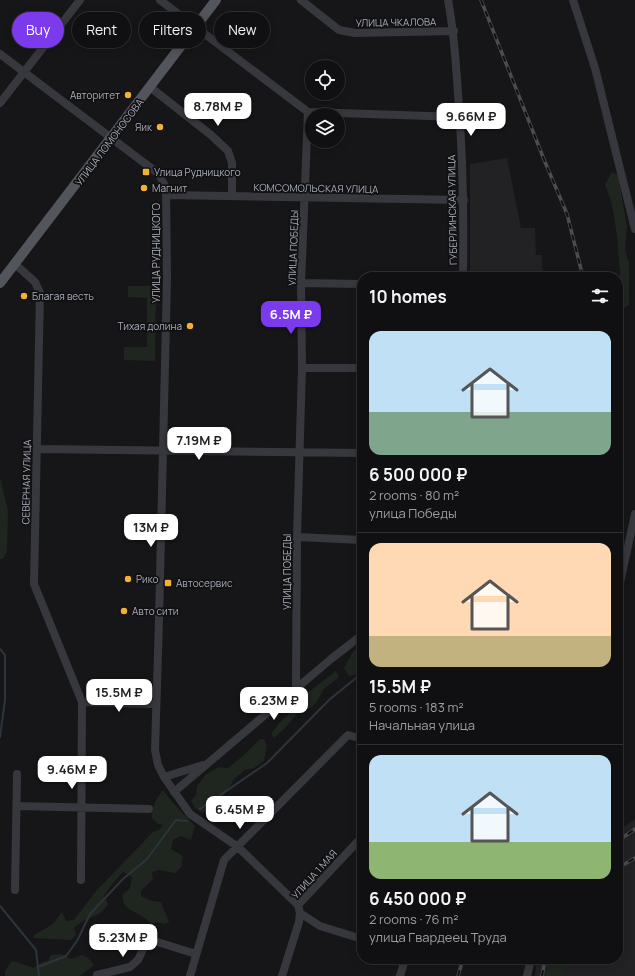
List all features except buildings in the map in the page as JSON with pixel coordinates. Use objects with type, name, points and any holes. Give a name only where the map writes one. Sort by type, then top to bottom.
[{"type":"main road","name":"УЛИЦА ЛОМОНОСОВА","points":[[206,14],[216,0]]},
{"type":"main road","name":"УЛИЦА ЛОМОНОСОВА","points":[[0,283],[180,48]]},
{"type":"street","points":[[0,103],[80,0]]},
{"type":"street","points":[[160,0],[175,12]]},
{"type":"street","name":"УЛИЦА ЧКАЛОВА","points":[[300,0],[339,30],[356,33],[454,31]]},
{"type":"street","name":"ГУБЕРЛИНСКАЯ УЛИЦА","points":[[448,0],[454,31],[460,117],[464,200],[463,272]]},
{"type":"street","points":[[573,0],[595,68],[635,229]]},
{"type":"street","points":[[206,36],[305,110]]},
{"type":"street","name":"УЛИЦА РУДНИЦКОГО","points":[[0,54],[25,71],[159,174],[166,188],[163,450],[155,750],[158,766],[190,814],[238,847],[299,909],[320,926],[357,938]]},
{"type":"street","points":[[150,87],[211,135],[228,152],[232,164],[232,196]]},
{"type":"street","points":[[345,113],[460,117]]},
{"type":"street","name":"УЛИЦА ПОБЕДЫ","points":[[296,689],[297,537],[302,368],[301,283],[307,148]]},
{"type":"street","name":"КОМСОМОЛЬСКАЯ УЛИЦА","points":[[167,195],[464,200]]},
{"type":"street","name":"СЕВЕРНАЯ УЛИЦА","points":[[15,264],[35,282],[40,293],[34,584],[82,702]]},
{"type":"street","points":[[301,283],[357,284]]},
{"type":"street","points":[[302,368],[357,368]]},
{"type":"street","points":[[37,449],[357,453]]},
{"type":"street","points":[[623,569],[635,514]]},
{"type":"street","points":[[297,537],[357,540]]},
{"type":"street","points":[[174,792],[331,659],[357,639]]},
{"type":"street","points":[[81,880],[82,702],[156,704]]},
{"type":"street","points":[[190,976],[224,860],[348,735],[357,737]]},
{"type":"street","points":[[164,777],[205,765]]},
{"type":"street","points":[[15,890],[17,774]]},
{"type":"street","points":[[17,806],[149,809]]},
{"type":"street","name":"УЛИЦА 1 МАЯ","points":[[282,976],[299,922],[299,909],[357,843]]},
{"type":"street","points":[[97,975],[130,967],[138,960],[148,939],[196,954]]},
{"type":"street","points":[[400,976],[404,964]]},
{"type":"street","points":[[527,976],[530,964]]},
{"type":"shaded area","points":[[507,158],[521,228],[535,228],[536,255],[542,255],[543,272],[470,272],[470,164]]},
{"type":"shaded area","points":[[612,172],[618,175],[627,227],[625,250],[629,263],[629,305],[623,308],[623,272],[620,272],[617,235],[612,205],[605,184]]},
{"type":"shaded area","points":[[128,286],[156,286],[155,361],[124,360],[124,347],[147,347],[147,298],[128,297]]},
{"type":"shaded area","points":[[0,477],[8,511],[7,551],[3,559],[0,559]]},
{"type":"shaded area","points":[[357,648],[357,674],[349,676],[344,668],[354,650]]},
{"type":"shaded area","points":[[336,671],[339,677],[323,690],[318,700],[312,707],[298,713],[274,738],[271,734],[281,721],[299,705],[301,698]]},
{"type":"shaded area","points":[[260,739],[264,739],[267,746],[264,761],[254,768],[245,770],[235,778],[223,796],[203,813],[195,808],[191,801],[196,795],[197,786],[205,775],[219,767],[228,768]]},
{"type":"shaded area","points":[[163,790],[195,826],[191,840],[181,836],[173,840],[171,849],[183,856],[181,867],[175,873],[159,870],[152,872],[153,879],[141,891],[141,896],[152,901],[161,902],[169,922],[165,924],[157,922],[151,924],[145,918],[130,910],[125,905],[122,895],[130,888],[132,877],[123,872],[104,896],[108,904],[105,908],[98,914],[74,928],[76,934],[72,940],[34,938],[34,935],[53,924],[62,912],[66,921],[74,920],[96,891],[154,831],[159,830],[163,825],[158,824],[152,818],[152,814],[155,803]]},
{"type":"shaded area","points":[[635,819],[635,976],[535,976],[536,964],[623,964],[623,827]]},
{"type":"shaded area","points":[[61,954],[71,959],[82,955],[88,958],[94,965],[80,976],[5,976],[5,971],[10,963],[14,961],[33,968],[43,962],[48,961],[51,955]]},
{"type":"shaded area","points":[[548,964],[569,964],[562,976],[545,976]]},
{"type":"waterway","points":[[0,649],[5,655],[5,700],[0,737]]},
{"type":"waterway","points":[[200,809],[267,763],[329,700],[357,677]]},
{"type":"waterway","points":[[38,967],[66,956],[77,941],[90,914],[123,879],[147,859],[176,820],[187,821]]},
{"type":"waterway","points":[[0,906],[36,950],[39,976]]},
{"type":"railway","points":[[481,0],[567,214],[582,272]]},
{"type":"railway","points":[[623,837],[635,829]]},
{"type":"railway","points":[[623,865],[635,858]]},
{"type":"railway","points":[[458,976],[462,964]]},
{"type":"railway","points":[[542,976],[544,964]]},
{"type":"place","name":"Авторитет","points":[[128,95]]},
{"type":"place","name":"Яик","points":[[160,127]]},
{"type":"place","name":"Улица Рудницкого","points":[[146,172]]},
{"type":"place","name":"Магнит","points":[[144,188]]},
{"type":"place","name":"Благая весть","points":[[24,296]]},
{"type":"place","name":"Тихая долина","points":[[190,326]]},
{"type":"place","name":"Рико","points":[[128,579]]},
{"type":"place","name":"Автосервис","points":[[168,583]]},
{"type":"place","name":"Авто сити","points":[[124,611]]}]
